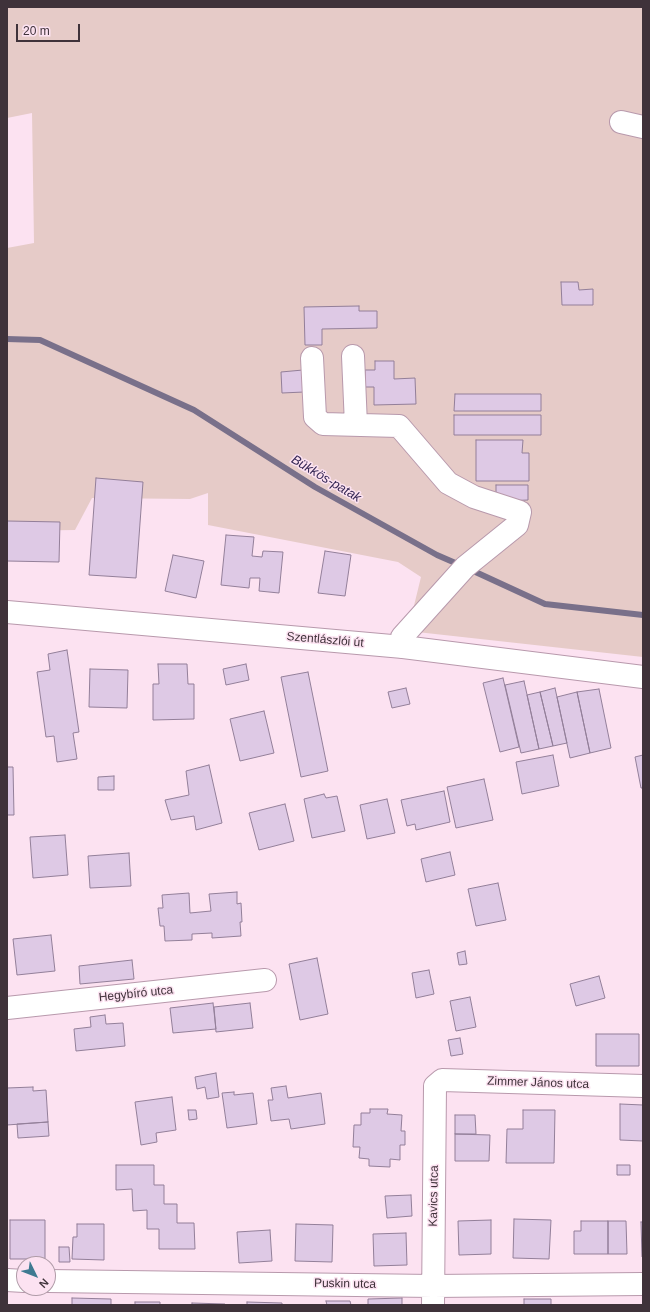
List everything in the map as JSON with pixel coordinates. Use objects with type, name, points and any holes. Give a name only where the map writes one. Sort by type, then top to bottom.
[{"type":"street","points":[[621,122],[643,127]]},
{"type":"street","points":[[353,356],[356,425]]},
{"type":"street","points":[[312,358],[315,417],[323,424],[399,426],[448,483],[474,497],[520,512],[517,525],[465,567],[402,637],[403,647]]},
{"type":"street","name":"Szentlászlói út","points":[[7,612],[403,647],[643,677]]},
{"type":"street","name":"Hegybíró utca","points":[[7,1008],[265,980]]},
{"type":"street","name":"Zimmer János utca","points":[[435,1086],[442,1080],[643,1086]]},
{"type":"street","name":"Kavics utca","points":[[433,1295],[435,1086]]},
{"type":"street","name":"Puskin utca","points":[[56,1281],[433,1295],[643,1284]]},
{"type":"shaded area","points":[[7,7],[643,7],[643,657],[417,632],[410,622],[421,577],[398,562],[208,525],[208,493],[190,499],[92,498],[75,530],[7,531],[7,248],[34,243],[32,113],[7,118]]},
{"type":"building","points":[[561,282],[578,282],[579,290],[593,289],[593,305],[562,305]]},
{"type":"building","points":[[359,306],[359,311],[377,311],[377,328],[322,329],[322,345],[305,345],[304,307]]},
{"type":"building","points":[[375,361],[394,361],[394,379],[415,378],[416,404],[374,405],[374,387],[365,387],[365,370],[375,370]]},
{"type":"building","points":[[303,370],[304,392],[282,393],[281,372]]},
{"type":"building","points":[[455,394],[541,394],[541,411],[454,411]]},
{"type":"building","points":[[454,415],[541,415],[541,435],[454,435]]},
{"type":"building","points":[[476,440],[523,440],[522,453],[529,453],[529,481],[476,481]]},
{"type":"building","points":[[96,478],[143,482],[136,578],[89,575]]},
{"type":"building","points":[[496,485],[528,485],[528,500],[503,501],[496,496]]},
{"type":"building","points":[[7,521],[60,522],[59,562],[7,561]]},
{"type":"building","points":[[226,535],[254,537],[252,556],[262,557],[263,551],[283,552],[279,593],[259,591],[260,578],[250,578],[249,588],[221,585]]},
{"type":"building","points":[[325,551],[351,555],[345,596],[318,593]]},
{"type":"building","points":[[173,555],[204,561],[196,598],[165,591]]},
{"type":"building","points":[[67,650],[79,732],[73,733],[77,759],[57,762],[54,736],[46,737],[37,672],[50,670],[48,654]]},
{"type":"building","points":[[158,664],[187,664],[188,684],[194,684],[194,719],[153,720],[153,684],[159,684]]},
{"type":"building","points":[[246,664],[249,680],[226,685],[223,669]]},
{"type":"building","points":[[90,669],[128,670],[127,708],[89,707]]},
{"type":"building","points":[[308,672],[328,771],[301,777],[281,677]]},
{"type":"building","points":[[503,678],[519,747],[500,752],[483,683]]},
{"type":"building","points":[[524,681],[539,749],[521,753],[505,685]]},
{"type":"building","points":[[406,688],[410,704],[392,708],[388,692]]},
{"type":"building","points":[[555,688],[567,743],[553,746],[540,692]]},
{"type":"building","points":[[599,689],[611,748],[590,753],[577,692]]},
{"type":"building","points":[[540,692],[553,746],[539,749],[527,695]]},
{"type":"building","points":[[577,692],[590,753],[570,758],[557,697]]},
{"type":"building","points":[[264,711],[274,753],[240,761],[230,719]]},
{"type":"building","points":[[553,755],[559,786],[522,794],[516,762]]},
{"type":"building","points":[[643,755],[643,788],[641,788],[635,757]]},
{"type":"building","points":[[209,765],[222,823],[196,830],[194,816],[171,820],[165,800],[189,795],[186,771]]},
{"type":"building","points":[[7,767],[13,767],[14,815],[7,815]]},
{"type":"building","points":[[114,776],[114,790],[98,790],[98,777]]},
{"type":"building","points":[[484,779],[493,820],[456,828],[447,787]]},
{"type":"building","points":[[444,791],[450,822],[416,830],[415,824],[407,826],[401,800]]},
{"type":"building","points":[[324,794],[326,798],[337,796],[345,831],[312,838],[304,799]]},
{"type":"building","points":[[387,799],[395,833],[367,839],[360,805]]},
{"type":"building","points":[[285,804],[294,841],[259,850],[249,813]]},
{"type":"building","points":[[65,835],[68,875],[33,878],[30,837]]},
{"type":"building","points":[[450,852],[455,875],[426,882],[421,859]]},
{"type":"building","points":[[129,853],[131,886],[90,888],[88,856]]},
{"type":"building","points":[[498,883],[506,920],[476,926],[468,889]]},
{"type":"building","points":[[237,892],[237,904],[241,903],[241,936],[212,938],[212,933],[192,934],[192,940],[165,941],[164,926],[160,926],[158,908],[163,908],[162,895],[189,893],[190,913],[211,911],[209,894]]},
{"type":"building","points":[[51,935],[55,971],[17,975],[13,939]]},
{"type":"building","points":[[465,951],[467,964],[459,965],[457,953]]},
{"type":"building","points":[[317,958],[328,1014],[300,1020],[289,964]]},
{"type":"building","points":[[132,960],[134,979],[80,984],[79,966]]},
{"type":"building","points":[[429,970],[434,994],[416,998],[412,973]]},
{"type":"building","points":[[599,976],[605,998],[576,1006],[570,984]]},
{"type":"building","points":[[470,997],[476,1027],[456,1031],[450,1001]]},
{"type":"building","points":[[213,1003],[216,1029],[173,1033],[170,1008]]},
{"type":"building","points":[[250,1003],[253,1028],[216,1032],[214,1007]]},
{"type":"building","points":[[105,1015],[106,1024],[123,1023],[125,1046],[76,1051],[74,1029],[91,1027],[90,1017]]},
{"type":"building","points":[[596,1034],[639,1034],[639,1066],[596,1066]]},
{"type":"building","points":[[460,1038],[463,1054],[451,1056],[448,1040]]},
{"type":"building","points":[[216,1073],[219,1097],[207,1099],[205,1087],[197,1089],[195,1077]]},
{"type":"building","points":[[286,1086],[288,1098],[321,1093],[325,1124],[291,1129],[289,1119],[271,1121],[268,1100],[273,1100],[271,1088]]},
{"type":"building","points":[[33,1087],[33,1091],[46,1090],[48,1122],[7,1125],[7,1088]]},
{"type":"building","points":[[234,1092],[234,1095],[253,1093],[257,1124],[227,1128],[222,1093]]},
{"type":"building","points":[[172,1097],[176,1130],[156,1133],[157,1142],[141,1145],[135,1102]]},
{"type":"building","points":[[620,1104],[643,1105],[643,1141],[620,1140]]},
{"type":"building","points":[[370,1109],[388,1109],[387,1114],[402,1115],[401,1131],[405,1131],[405,1145],[400,1145],[400,1160],[390,1159],[390,1167],[369,1166],[369,1159],[359,1158],[360,1147],[353,1147],[354,1125],[361,1125],[361,1113],[370,1113]]},
{"type":"building","points":[[188,1110],[196,1110],[197,1119],[189,1120]]},
{"type":"building","points":[[523,1110],[555,1110],[554,1163],[506,1163],[507,1129],[523,1129]]},
{"type":"building","points":[[455,1115],[475,1115],[476,1134],[455,1134]]},
{"type":"building","points":[[48,1122],[49,1136],[18,1138],[17,1124]]},
{"type":"building","points":[[455,1134],[490,1135],[489,1161],[455,1161]]},
{"type":"building","points":[[116,1165],[154,1165],[154,1185],[164,1185],[164,1204],[177,1204],[177,1223],[194,1223],[195,1249],[159,1249],[159,1229],[147,1229],[147,1210],[133,1211],[132,1189],[116,1190]]},
{"type":"building","points":[[617,1165],[630,1165],[630,1175],[617,1175]]},
{"type":"building","points":[[411,1195],[412,1216],[387,1218],[385,1196]]},
{"type":"building","points":[[514,1219],[551,1220],[549,1259],[513,1258]]},
{"type":"building","points":[[10,1220],[45,1220],[45,1256],[16,1256],[16,1259],[10,1259]]},
{"type":"building","points":[[491,1220],[491,1254],[459,1255],[458,1221]]},
{"type":"building","points":[[581,1221],[608,1221],[608,1254],[574,1254],[574,1231],[581,1231]]},
{"type":"building","points":[[608,1221],[626,1221],[627,1254],[608,1254]]},
{"type":"building","points":[[641,1222],[643,1222],[643,1257],[642,1257]]},
{"type":"building","points":[[77,1224],[104,1224],[104,1260],[72,1259],[73,1237],[77,1237]]},
{"type":"building","points":[[296,1224],[333,1225],[332,1262],[295,1261]]},
{"type":"building","points":[[270,1230],[272,1261],[239,1263],[237,1232]]},
{"type":"building","points":[[406,1233],[407,1265],[374,1266],[373,1234]]},
{"type":"building","points":[[59,1247],[69,1247],[70,1262],[59,1262]]},
{"type":"building","points":[[72,1298],[111,1299],[111,1305],[72,1305]]},
{"type":"building","points":[[402,1298],[402,1305],[368,1305],[368,1299]]},
{"type":"building","points":[[524,1299],[551,1299],[551,1305],[524,1305]]},
{"type":"building","points":[[326,1301],[350,1301],[351,1305],[327,1305]]},
{"type":"building","points":[[135,1302],[160,1302],[160,1305],[135,1305]]},
{"type":"building","points":[[247,1302],[282,1303],[282,1305],[247,1305]]},
{"type":"building","points":[[192,1303],[225,1304],[225,1305],[192,1305]]},
{"type":"waterway","name":"Bükkös-patak","points":[[7,339],[40,340],[194,410],[315,487],[437,555],[460,565]]},
{"type":"waterway","name":"Bükkös-patak","points":[[469,569],[545,604],[643,615]]}]
